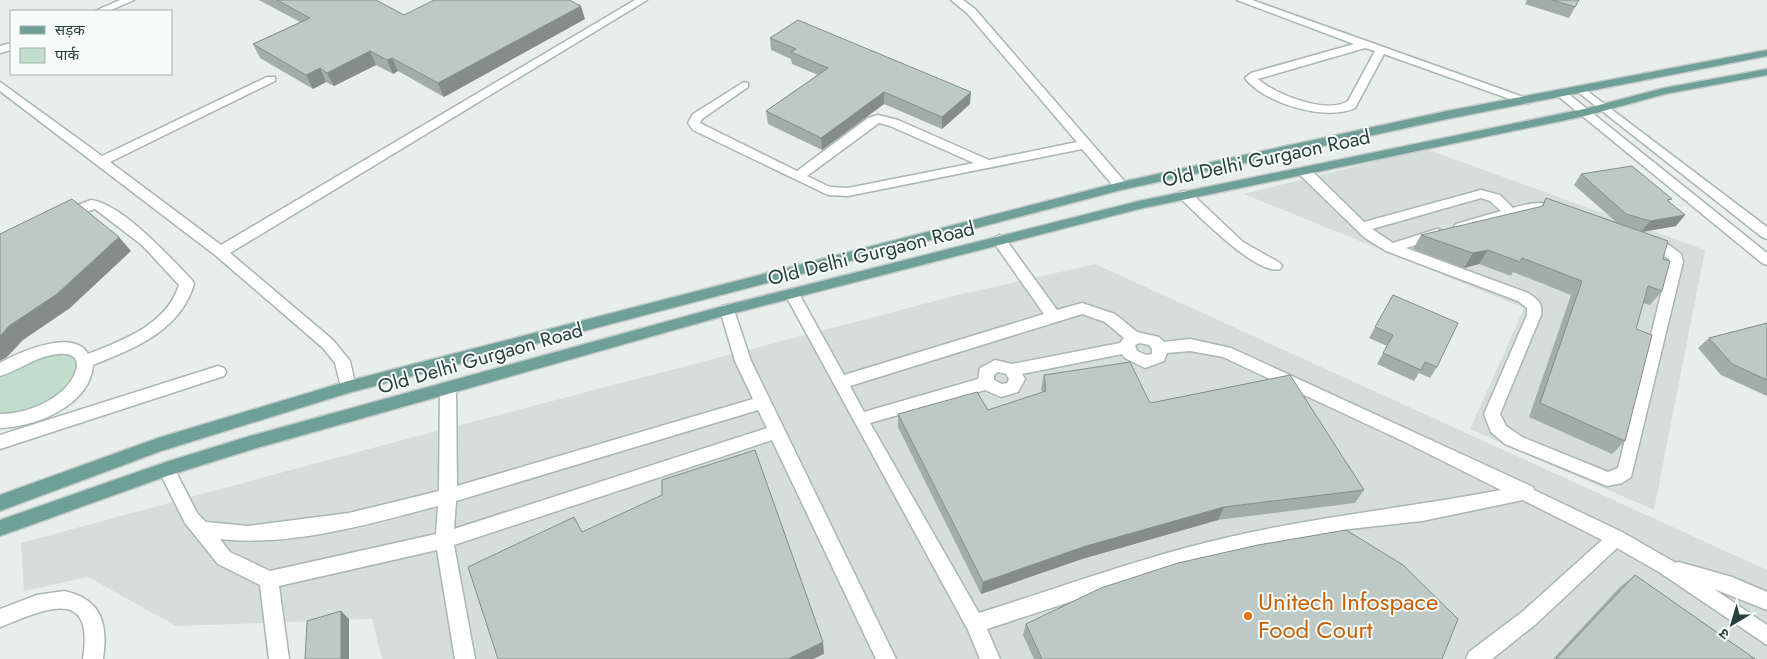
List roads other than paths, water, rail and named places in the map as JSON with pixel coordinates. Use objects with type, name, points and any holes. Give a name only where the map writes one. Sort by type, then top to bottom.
[{"type":"main road","name":"Old Delhi Gurgaon Road","points":[[0,503],[158,446],[348,387],[1121,186],[1447,115],[1767,53]]},
{"type":"main road","name":"Old Delhi Gurgaon Road","points":[[0,528],[166,469],[250,443],[727,310],[999,240],[1185,195],[1606,108],[1664,91],[1767,72]]},
{"type":"main road","points":[[250,417],[250,443]]},
{"type":"street","points":[[102,10],[127,0]]},
{"type":"street","points":[[220,252],[642,0]]},
{"type":"street","points":[[956,0],[971,11],[1087,144],[1121,186]]},
{"type":"street","points":[[1242,0],[1525,101]]},
{"type":"street","points":[[1365,44],[1255,75],[1251,78],[1253,82],[1267,91],[1316,108],[1327,110],[1347,107],[1353,103],[1381,50]]},
{"type":"street","points":[[102,161],[271,79]]},
{"type":"street","points":[[0,84],[220,252],[337,353],[342,361],[348,387]]},
{"type":"street","points":[[744,85],[697,117],[694,123],[696,128],[828,191],[848,192],[1087,144]]},
{"type":"street","points":[[1582,90],[1767,234]]},
{"type":"street","points":[[1562,94],[1767,260]]},
{"type":"street","points":[[797,177],[872,121],[878,119],[894,122],[988,164]]},
{"type":"street","points":[[1304,171],[1362,227],[1391,248],[1523,297],[1535,306],[1534,315],[1492,414],[1493,424],[1503,435],[1516,442],[1607,479],[1616,478],[1625,472],[1676,262],[1676,257],[1661,246],[1635,237]]},
{"type":"street","points":[[1362,227],[1481,194],[1495,198],[1510,212]]},
{"type":"street","points":[[1185,195],[1238,245],[1275,266]]},
{"type":"street","points":[[52,221],[78,208],[91,204],[99,205],[147,242],[188,284],[186,296],[167,319],[126,345],[85,362]]},
{"type":"street","points":[[1391,248],[1510,212],[1540,206],[1573,215]]},
{"type":"street","points":[[999,240],[1054,317]]},
{"type":"street","points":[[792,294],[842,382],[860,420],[975,624],[990,659]]},
{"type":"street","points":[[842,382],[1082,308],[1096,311],[1110,318],[1130,342],[1134,358],[1145,362],[1159,357],[1160,348]]},
{"type":"street","points":[[727,310],[743,361],[886,659]]},
{"type":"street","points":[[860,420],[986,383],[984,377],[990,368],[1001,366],[1012,370],[1149,338],[1160,348],[1190,345],[1233,354],[1527,492],[1616,538],[1666,566],[1767,636]]},
{"type":"street","points":[[0,370],[22,357],[44,350],[64,348],[78,353],[85,362],[85,374],[76,387],[62,401],[29,416],[1,424]]},
{"type":"street","points":[[0,442],[218,372]]},
{"type":"street","points":[[448,388],[448,496],[444,540],[465,659]]},
{"type":"street","points":[[202,529],[248,534],[349,521],[448,496],[762,402]]},
{"type":"street","points":[[166,469],[191,518],[224,558],[269,580],[444,540],[776,432]]},
{"type":"street","points":[[975,624],[1189,555],[1349,521],[1422,513],[1527,492]]},
{"type":"street","points":[[1476,659],[1528,618],[1616,538]]},
{"type":"street","points":[[1666,566],[1732,586],[1767,601]]},
{"type":"street","points":[[269,580],[279,659]]},
{"type":"street","points":[[0,618],[45,601],[67,599],[82,605],[90,615],[96,634],[93,659]]},
{"type":"place","name":"Unitech Infospace Food Court","points":[[1248,616]]}]
